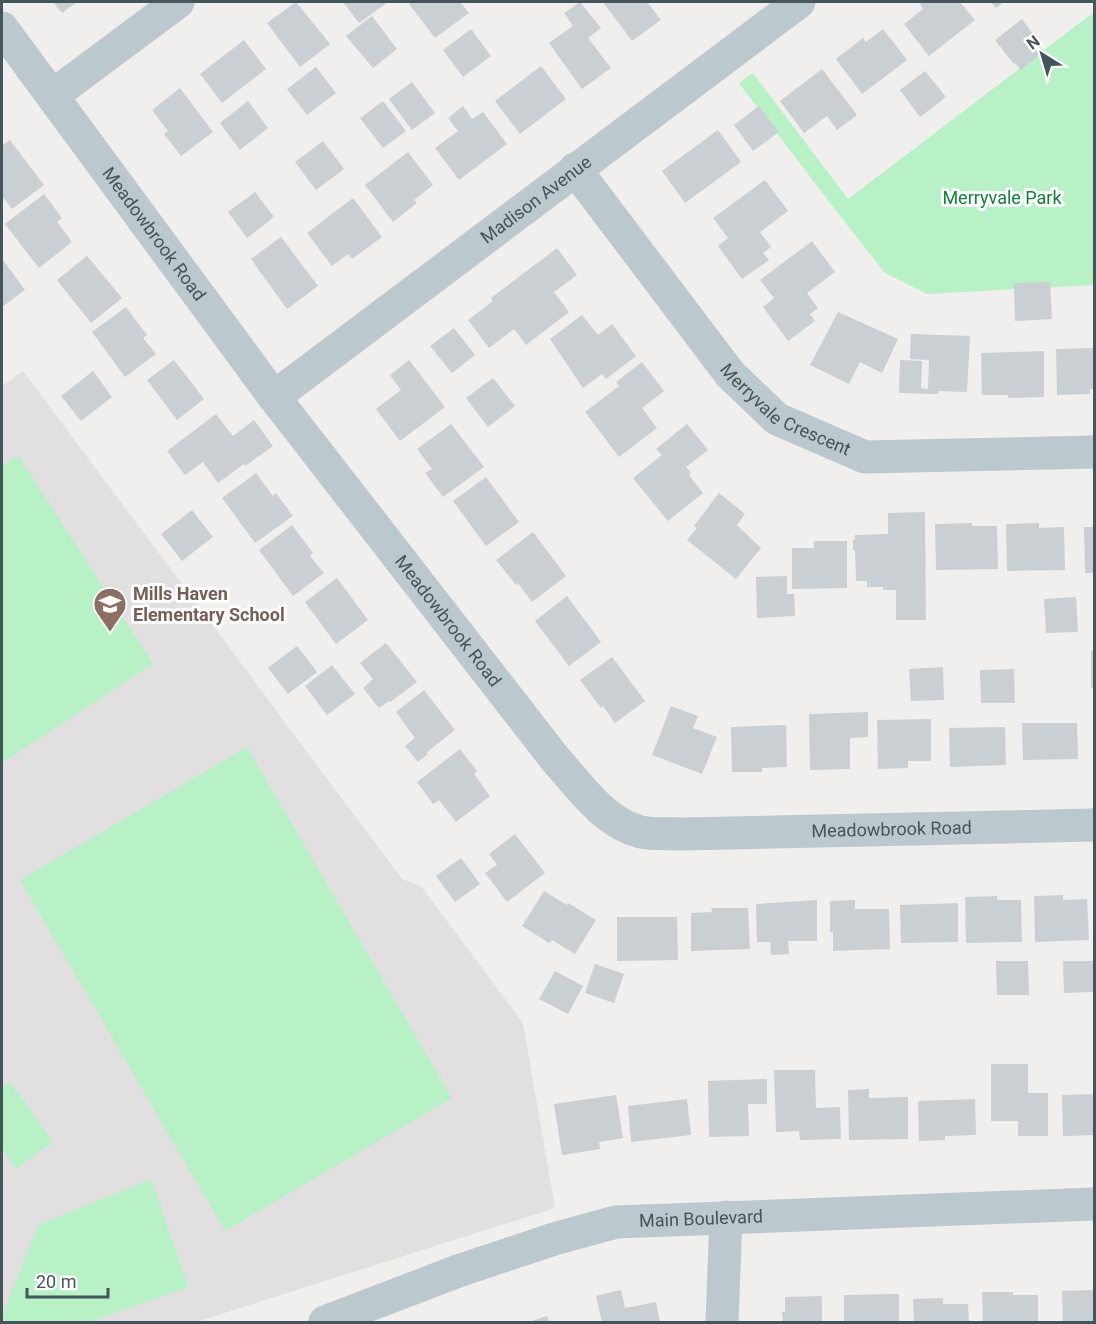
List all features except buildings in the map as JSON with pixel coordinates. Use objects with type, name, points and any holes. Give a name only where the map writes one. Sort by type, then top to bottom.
[{"type":"street","points":[[52,96],[178,2]]},
{"type":"street","name":"Madison Avenue","points":[[274,397],[799,2]]},
{"type":"street","name":"Meadowbrook Road","points":[[2,28],[274,397],[556,760],[595,804],[614,821],[641,832],[683,834],[1095,825]]},
{"type":"street","name":"Merryvale Crescent","points":[[575,169],[730,374],[777,419],[865,457],[1095,452]]},
{"type":"street","name":"Main Boulevard","points":[[325,1323],[458,1270],[616,1222],[726,1216],[1095,1204]]},
{"type":"street","points":[[722,1323],[726,1216]]},
{"type":"shaded area","name":"Mills Haven Elementary School","points":[[23,371],[402,879],[421,886],[523,1023],[555,1208],[196,1322],[2,1322],[2,386]]},
{"type":"green space","name":"Merryvale Park","points":[[1094,12],[1094,285],[927,294],[885,273],[739,83],[753,73],[848,199]]},
{"type":"green space","points":[[18,455],[153,664],[2,763],[2,466]]},
{"type":"green space","points":[[247,747],[452,1098],[225,1231],[20,880]]},
{"type":"green space","points":[[10,1082],[53,1142],[16,1169],[2,1148],[2,1088]]},
{"type":"green space","points":[[151,1179],[189,1287],[89,1322],[8,1322],[2,1316],[38,1225]]},
{"type":"place","name":"Mills Haven Elementary School","points":[[110,633]]}]
